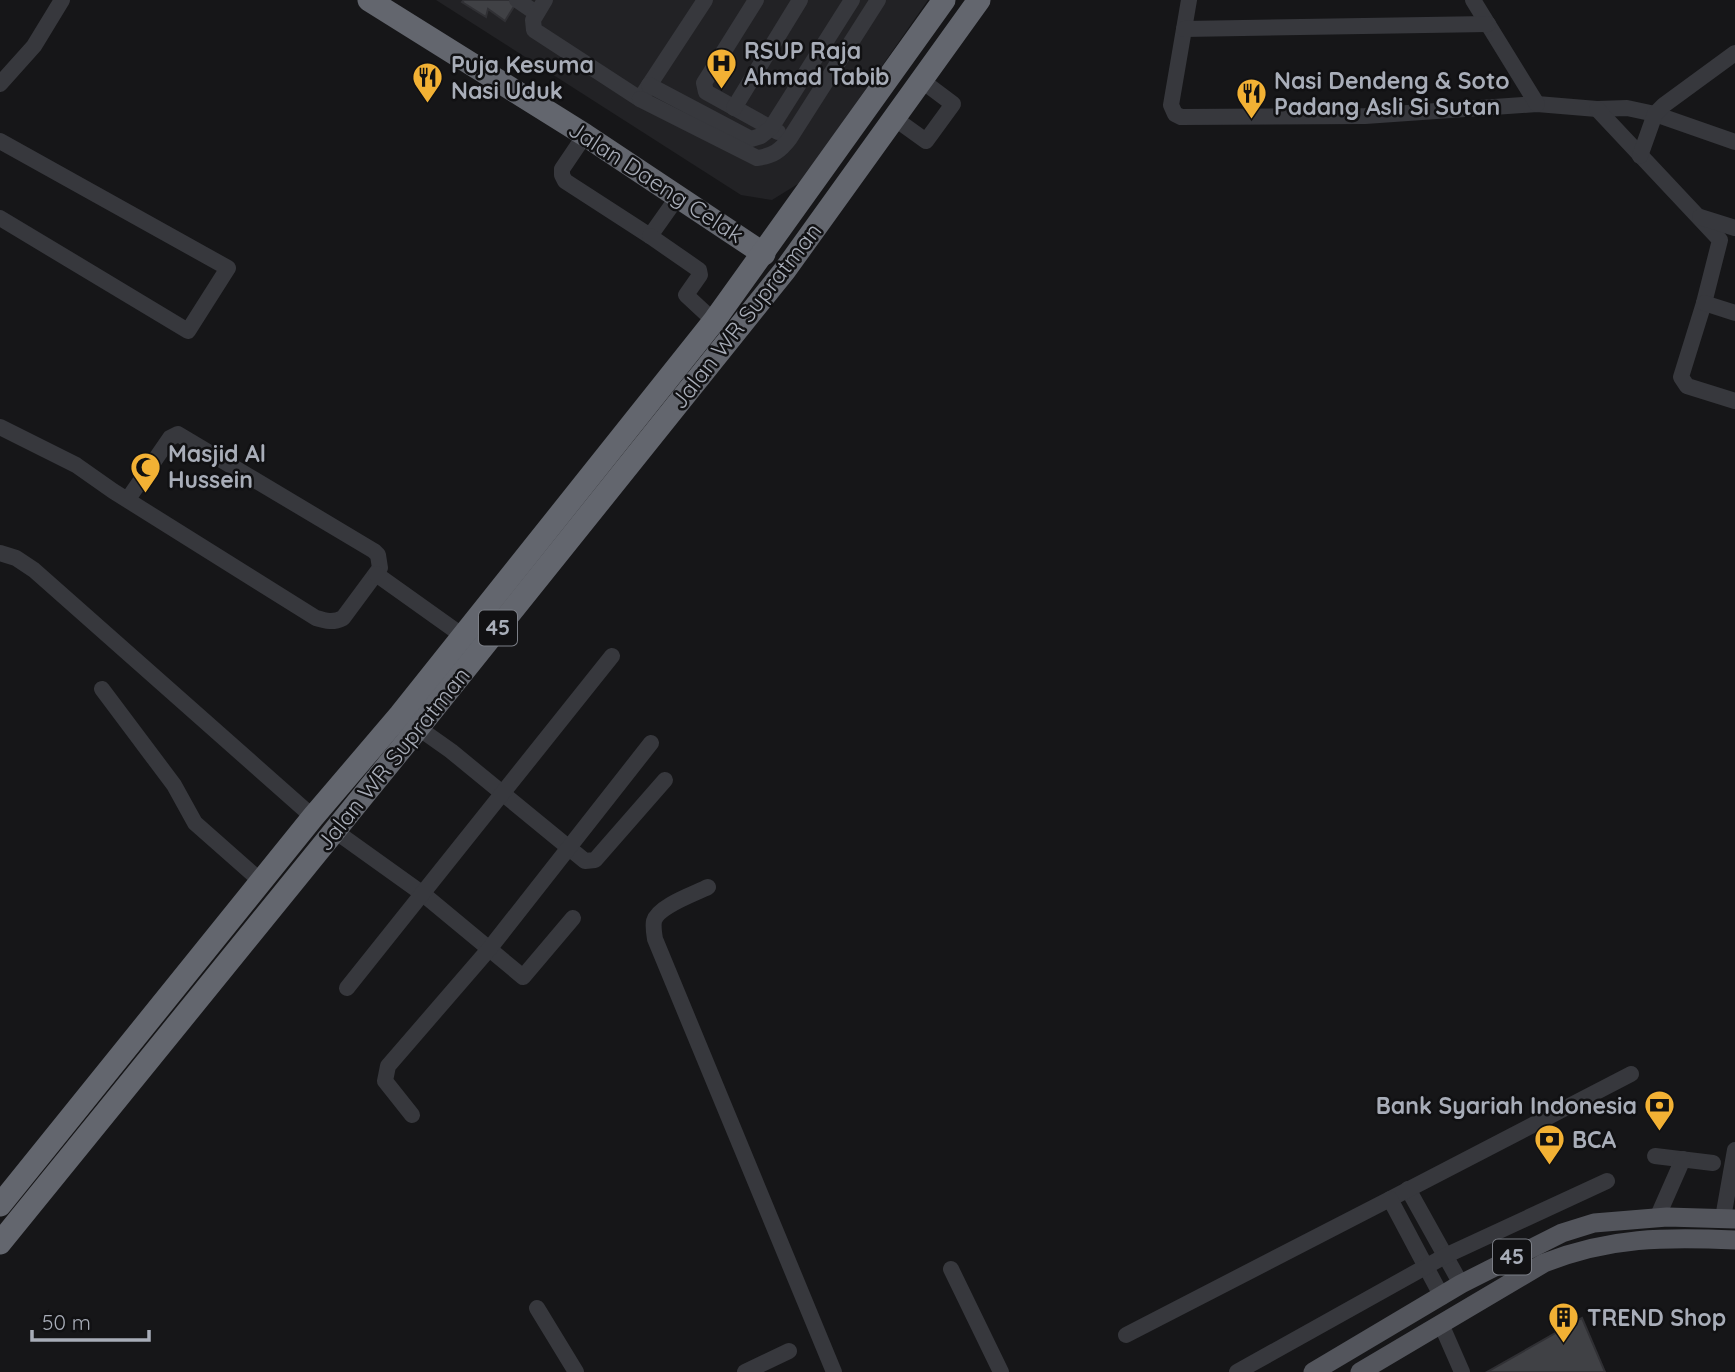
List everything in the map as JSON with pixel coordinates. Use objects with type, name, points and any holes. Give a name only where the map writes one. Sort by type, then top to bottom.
[{"type":"highway","name":"Jalan Daeng Celak","points":[[369,0],[679,195],[764,254]]},
{"type":"highway","name":"Jalan WR Supratman","points":[[0,1243],[365,792],[463,636],[714,321],[944,0]]},
{"type":"highway","name":"Jalan WR Supratman","points":[[0,1205],[263,883],[313,817],[346,778],[409,721],[785,270],[979,0]]},
{"type":"highway","points":[[346,778],[365,792]]},
{"type":"main road","name":"45","points":[[1313,1372],[1461,1284],[1562,1233],[1594,1223],[1657,1218],[1729,1219]]},
{"type":"main road","name":"45","points":[[1370,1369],[1544,1263],[1576,1251],[1636,1239],[1734,1245]]},
{"type":"street","points":[[0,84],[34,46],[62,0]]},
{"type":"street","points":[[517,0],[541,7],[533,20],[534,30],[640,99],[757,158],[770,157],[781,150],[877,0]]},
{"type":"street","points":[[640,99],[705,0]]},
{"type":"street","points":[[757,0],[704,83],[706,92],[790,138]]},
{"type":"street","points":[[734,108],[800,0]]},
{"type":"street","points":[[649,85],[751,139],[761,136],[771,128],[852,0]]},
{"type":"street","points":[[1189,0],[1171,105],[1175,114],[1181,117],[1365,116],[1537,104],[1597,109],[1631,108],[1735,142]]},
{"type":"street","points":[[1473,0],[1537,104]]},
{"type":"street","points":[[1184,29],[1488,24]]},
{"type":"street","points":[[1640,156],[1656,114],[1668,101],[1732,59]]},
{"type":"street","points":[[894,118],[926,141],[953,104],[921,80]]},
{"type":"street","points":[[1597,109],[1718,237],[1721,244],[1681,377],[1687,386],[1735,401]]},
{"type":"street","points":[[585,135],[562,169],[565,181],[699,270],[700,275],[686,295],[714,321]]},
{"type":"street","points":[[0,141],[228,268],[188,331],[0,218]]},
{"type":"street","points":[[650,236],[679,195]]},
{"type":"street","points":[[1697,216],[1735,228]]},
{"type":"street","points":[[1704,303],[1735,313]]},
{"type":"street","points":[[0,427],[76,465],[128,499],[305,611],[329,622],[343,618],[380,568],[374,551],[178,434],[170,438],[128,499]]},
{"type":"street","points":[[0,553],[16,558],[34,570],[313,817]]},
{"type":"street","points":[[376,574],[463,636]]},
{"type":"street","points":[[346,988],[612,656]]},
{"type":"street","points":[[102,690],[174,785],[195,823],[263,883]]},
{"type":"street","points":[[409,721],[503,792],[585,861],[594,860],[665,779]]},
{"type":"street","points":[[412,1115],[386,1081],[388,1066],[490,948],[651,743]]},
{"type":"street","points":[[335,831],[423,894],[523,977],[573,918]]},
{"type":"street","points":[[708,887],[657,914],[653,923],[655,939],[834,1372]]},
{"type":"street","points":[[1126,1335],[1631,1074]]},
{"type":"street","points":[[1655,1156],[1713,1163]]},
{"type":"street","points":[[1657,1218],[1683,1159]]},
{"type":"street","points":[[1729,1219],[1734,1159]]},
{"type":"street","points":[[1237,1372],[1445,1256],[1607,1181]]},
{"type":"street","points":[[1408,1189],[1461,1284]]},
{"type":"street","points":[[1390,1199],[1442,1297]]},
{"type":"street","points":[[951,1269],[1001,1372]]},
{"type":"street","points":[[537,1308],[576,1372]]},
{"type":"street","points":[[1441,1324],[1462,1372]]},
{"type":"street","points":[[745,1372],[789,1351]]},
{"type":"shaded area","name":"RSUP Raja Ahmad Tabib","points":[[436,0],[928,0],[801,182],[772,200],[741,195]]},
{"type":"building","points":[[518,0],[505,21],[488,9],[486,17],[462,2]]},
{"type":"building","name":"TREND Shop","points":[[1582,1318],[1605,1372],[1487,1372]]},
{"type":"place","name":"RSUP Raja Ahmad Tabib","points":[[721,91]]},
{"type":"place","name":"Puja Kesuma Nasi Uduk","points":[[428,105]]},
{"type":"place","name":"Nasi Dendeng & Soto Padang Asli Si Sutan","points":[[1251,121]]},
{"type":"place","name":"Masjid Al Hussein","points":[[145,494]]},
{"type":"place","name":"Bank Syariah Indonesia","points":[[1660,1133]]},
{"type":"place","name":"BCA","points":[[1549,1167]]},
{"type":"place","name":"TREND Shop","points":[[1564,1345]]}]
